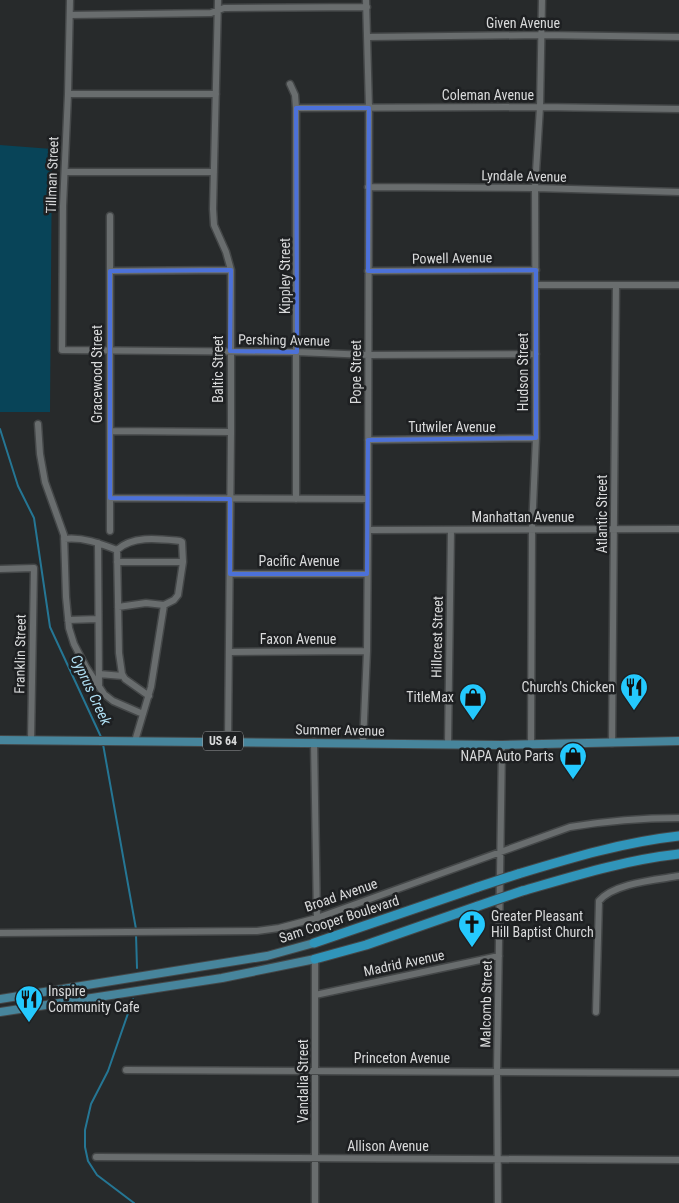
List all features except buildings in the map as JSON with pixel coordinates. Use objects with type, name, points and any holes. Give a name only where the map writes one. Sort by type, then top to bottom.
[{"type":"highway","name":"Sam Cooper Boulevard","points":[[314,943],[478,887],[587,853],[632,843],[678,836]]},
{"type":"highway","name":"Sam Cooper Boulevard","points":[[315,959],[596,869],[678,854]]},
{"type":"main road","name":"Summer Avenue","points":[[0,740],[502,745],[679,741]]},
{"type":"main road","name":"Sam Cooper Boulevard","points":[[0,999],[266,956],[314,943]]},
{"type":"main road","name":"Sam Cooper Boulevard","points":[[0,1012],[222,978],[315,959]]},
{"type":"street","name":"Tillman Street","points":[[62,350],[70,0]]},
{"type":"street","name":"Baltic Street","points":[[218,0],[214,225],[226,252],[231,270],[228,742]]},
{"type":"street","name":"Hudson Street","points":[[531,744],[532,529],[536,438],[535,188],[540,107],[542,0]]},
{"type":"street","points":[[70,15],[211,13],[218,12],[224,8],[366,3]]},
{"type":"street","name":"Pope Street","points":[[363,743],[367,651],[368,530],[368,37],[366,3]]},
{"type":"street","name":"Given Avenue","points":[[368,37],[542,35],[679,37]]},
{"type":"street","name":"Kippley Street","points":[[290,84],[295,96],[296,108],[298,352],[296,499]]},
{"type":"street","points":[[68,94],[216,94]]},
{"type":"street","name":"Coleman Avenue","points":[[296,108],[540,107],[679,109]]},
{"type":"street","points":[[65,172],[214,172]]},
{"type":"street","name":"Lyndale Avenue","points":[[368,187],[535,188],[679,192]]},
{"type":"street","name":"Gracewood Street","points":[[110,216],[110,531]]},
{"type":"street","points":[[110,271],[231,270]]},
{"type":"street","name":"Powell Avenue","points":[[368,272],[536,270]]},
{"type":"street","points":[[536,285],[679,285]]},
{"type":"street","name":"Atlantic Street","points":[[612,743],[616,285]]},
{"type":"street","name":"Pershing Avenue","points":[[62,350],[298,352],[368,355],[536,354]]},
{"type":"street","points":[[38,424],[40,454],[46,482],[64,539],[68,620],[74,644],[104,694],[113,701],[143,714]]},
{"type":"street","points":[[110,431],[231,432]]},
{"type":"street","name":"Tutwiler Avenue","points":[[368,440],[536,438]]},
{"type":"street","points":[[110,498],[368,499]]},
{"type":"street","name":"Manhattan Avenue","points":[[368,530],[679,529]]},
{"type":"street","name":"Hillcrest Street","points":[[448,744],[451,530]]},
{"type":"street","points":[[64,539],[76,538],[117,550]]},
{"type":"street","points":[[118,606],[146,603],[164,605],[174,600],[178,595],[183,562],[182,542],[180,540],[131,541],[124,543],[117,550],[118,562],[118,606],[119,653],[123,676]]},
{"type":"street","points":[[98,543],[99,687]]},
{"type":"street","points":[[118,562],[183,562]]},
{"type":"street","name":"Franklin Street","points":[[0,569],[34,568],[31,740]]},
{"type":"street","name":"Pacific Avenue","points":[[230,574],[367,574]]},
{"type":"street","points":[[135,741],[149,696],[164,605]]},
{"type":"street","points":[[68,620],[98,618]]},
{"type":"street","name":"Faxon Avenue","points":[[229,652],[367,651]]},
{"type":"street","points":[[99,674],[123,676],[141,692],[149,696]]},
{"type":"street","points":[[314,742],[317,918]]},
{"type":"street","name":"Malcomb Street","points":[[498,1203],[497,1071],[502,745]]},
{"type":"street","name":"Broad Avenue","points":[[0,933],[258,932],[317,918],[570,827],[638,818],[679,818]]},
{"type":"street","points":[[596,1012],[599,901],[606,893],[636,884],[679,876]]},
{"type":"street","name":"Madrid Avenue","points":[[315,995],[499,956]]},
{"type":"street","name":"Vandalia Street","points":[[315,959],[315,1203]]},
{"type":"street","name":"Princeton Avenue","points":[[126,1070],[679,1073]]},
{"type":"street","name":"Allison Avenue","points":[[96,1157],[679,1160]]},
{"type":"highlighted area","points":[[296,108],[369,108],[368,271],[536,270],[536,438],[368,440],[367,574],[230,574],[230,499],[110,498],[110,271],[231,270],[230,351],[297,352]]},
{"type":"shaded area","points":[[0,145],[52,149],[50,412],[0,412]]},
{"type":"waterway","name":"Cyprus Creek","points":[[0,429],[18,486],[34,518],[50,627],[101,737]]},
{"type":"waterway","name":"Cyprus Creek","points":[[103,744],[136,929]]},
{"type":"waterway","name":"Cyprus Creek","points":[[136,934],[137,968]]},
{"type":"waterway","points":[[133,999],[108,1071],[91,1104],[85,1130],[85,1147],[88,1161],[97,1175],[134,1203]]},
{"type":"place","name":"Church's Chicken","points":[[634,711]]},
{"type":"place","name":"TitleMax","points":[[473,721]]},
{"type":"place","name":"NAPA Auto Parts","points":[[573,780]]},
{"type":"place","name":"Greater Pleasant Hill Baptist Church","points":[[472,948]]},
{"type":"place","name":"Inspire Community Cafe","points":[[29,1023]]}]
